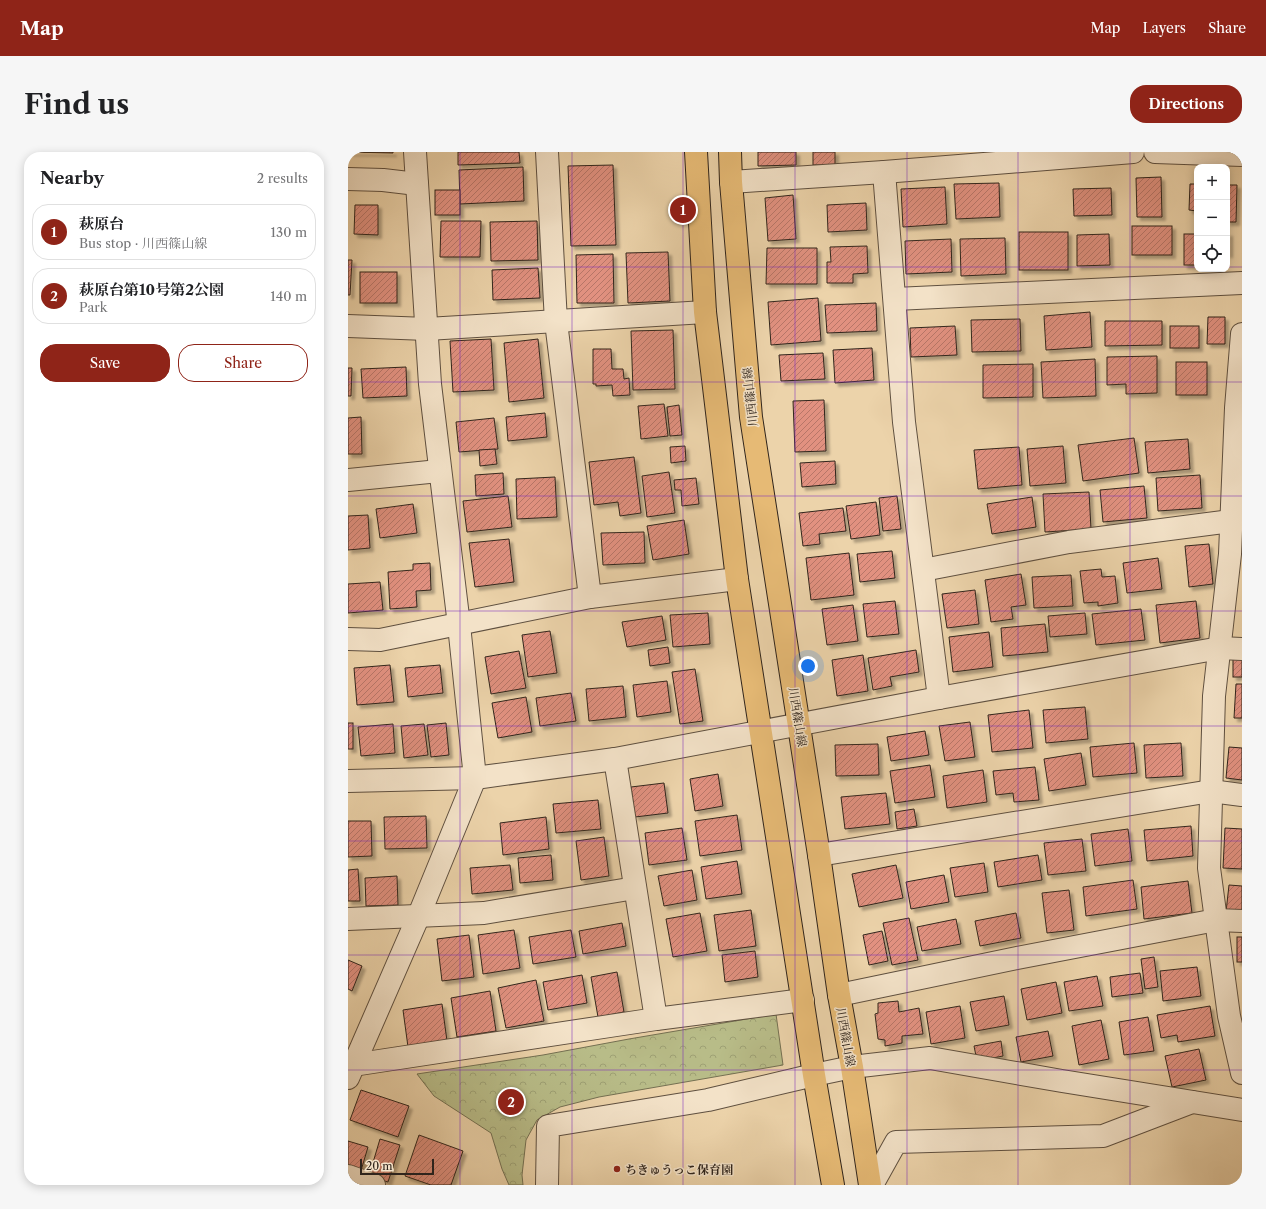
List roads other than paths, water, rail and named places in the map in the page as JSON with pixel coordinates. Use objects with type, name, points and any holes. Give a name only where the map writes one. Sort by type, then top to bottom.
[{"type":"main road","points":[[696,152],[705,312],[737,579],[815,1080],[833,1185]]},
{"type":"main road","name":"川西篠山線","points":[[730,152],[731,182],[751,417],[799,723],[839,995],[871,1185]]},
{"type":"street","points":[[351,1071],[419,915],[475,778],[430,384],[415,152]]},
{"type":"street","points":[[547,152],[556,322],[590,597]]},
{"type":"street","points":[[731,182],[884,172],[953,159],[1133,152]]},
{"type":"street","points":[[1155,152],[1242,155]]},
{"type":"street","points":[[884,172],[904,422],[939,698]]},
{"type":"street","points":[[348,179],[383,180],[417,184]]},
{"type":"street","points":[[894,299],[1242,283]]},
{"type":"street","points":[[348,326],[427,329],[705,312]]},
{"type":"street","points":[[1242,334],[1236,408],[1230,554],[1214,696],[1209,868],[1229,1016],[1242,1073]]},
{"type":"street","points":[[348,480],[440,471]]},
{"type":"street","points":[[923,570],[1069,542],[1232,521]]},
{"type":"street","points":[[348,639],[380,640],[590,597],[737,579]]},
{"type":"street","points":[[348,781],[475,778],[615,759],[799,723],[1220,648],[1242,649]]},
{"type":"street","points":[[615,759],[656,1019]]},
{"type":"street","points":[[819,855],[1211,791],[1242,795]]},
{"type":"street","points":[[348,919],[484,913],[635,888]]},
{"type":"street","points":[[839,995],[1216,920],[1242,921]]},
{"type":"street","points":[[351,1071],[656,1019],[803,1000]]},
{"type":"street","points":[[547,1185],[548,1126],[708,1100],[853,1074],[930,1058],[1062,1082],[1242,1110]]},
{"type":"street","points":[[871,1185],[896,1142],[1103,1136],[1192,1102]]},
{"type":"street","points":[[348,1176],[374,1185]]},
{"type":"place","name":"萩原台","points":[[683,210]]},
{"type":"place","name":"萩原台第10号第2公園","points":[[511,1102]]},
{"type":"place","name":"ちきゅうっこ保育園","points":[[617,1169]]}]
